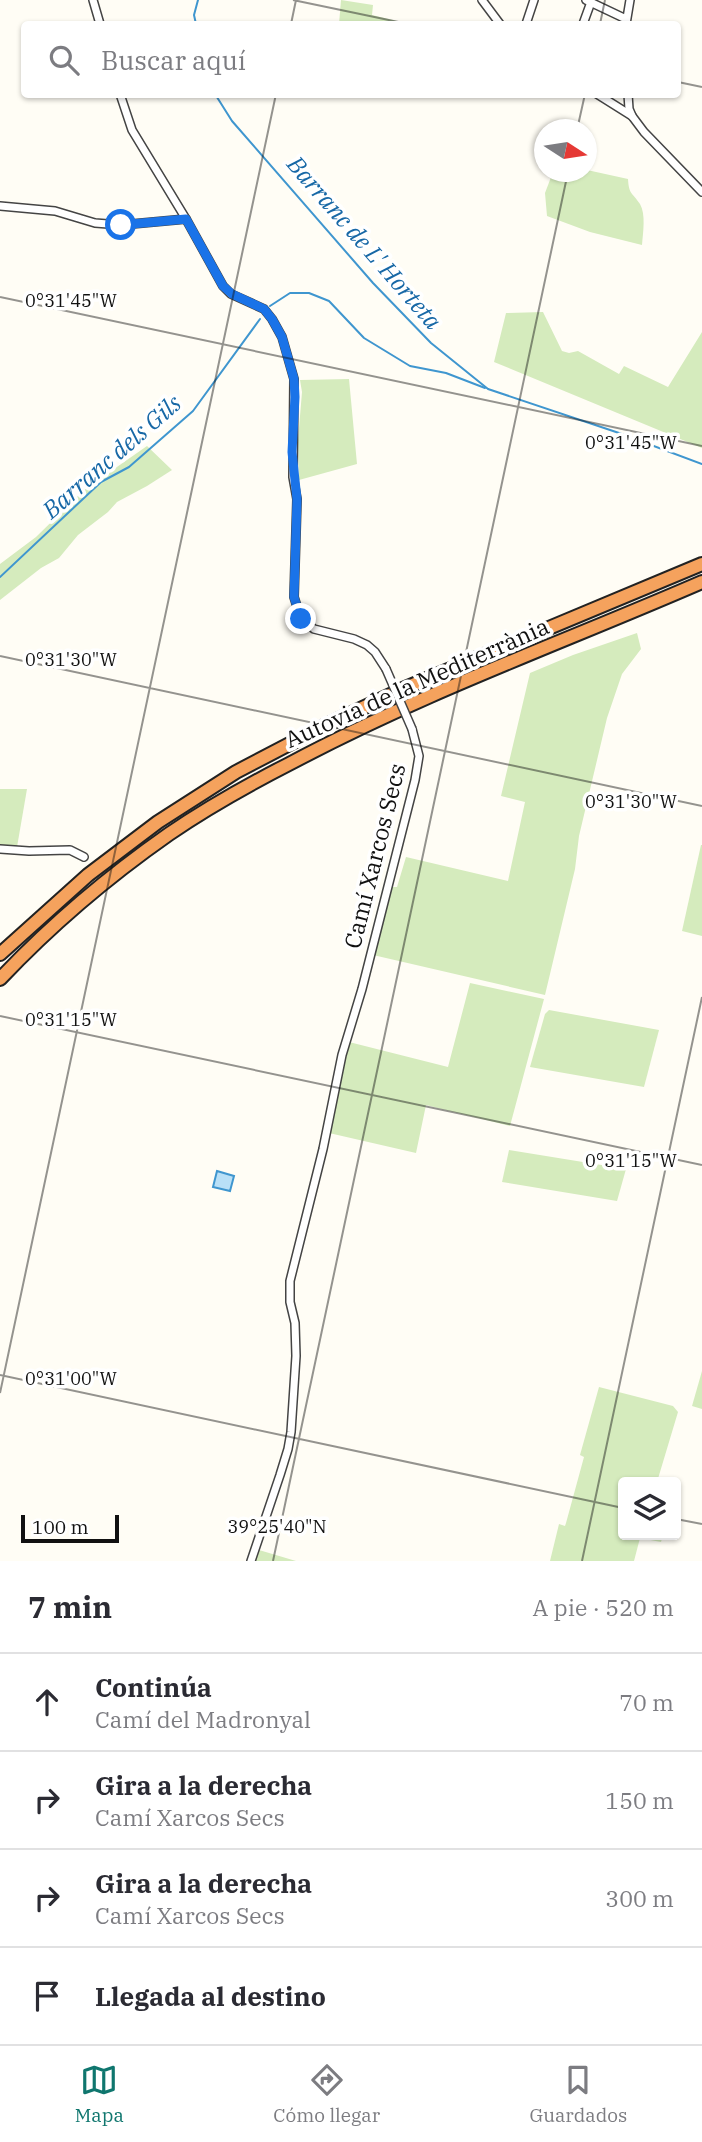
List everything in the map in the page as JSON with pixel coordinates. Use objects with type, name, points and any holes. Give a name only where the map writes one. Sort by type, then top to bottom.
[{"type":"highway","name":"Autovia de la Mediterrània","points":[[0,954],[88,875],[158,821],[236,772],[403,689],[702,564]]},
{"type":"highway","name":"Autovia de la Mediterrània","points":[[0,979],[99,887],[170,833],[249,785],[335,739],[410,704],[702,582]]},
{"type":"street","points":[[93,0],[99,21]]},
{"type":"street","points":[[482,0],[498,21]]},
{"type":"street","points":[[527,21],[534,0]]},
{"type":"street","points":[[626,21],[630,0]]},
{"type":"street","points":[[584,21],[589,1],[624,21]]},
{"type":"street","name":"Camí Xarcos Secs","points":[[121,98],[132,130],[223,286],[232,294],[264,309],[282,337],[294,379],[292,452],[297,499],[294,597],[301,619],[314,629],[354,639],[375,652],[386,669],[412,729],[419,756],[364,980],[340,1065],[323,1149],[290,1281],[296,1356],[288,1449],[251,1561]]},
{"type":"street","points":[[603,98],[632,116]]},
{"type":"street","points":[[628,98],[632,116],[644,132],[702,192]]},
{"type":"street","points":[[0,206],[55,211],[95,223],[121,225],[186,219]]},
{"type":"street","points":[[0,849],[70,850],[84,857]]},
{"type":"green space","points":[[341,0],[373,5],[372,15],[397,21],[339,21]]},
{"type":"green space","points":[[597,172],[628,179],[630,191],[643,213],[642,245],[590,232],[547,216],[545,193],[549,182],[597,182]]},
{"type":"green space","points":[[543,312],[562,351],[578,351],[619,374],[624,366],[668,387],[702,332],[702,448],[494,362],[506,313]]},
{"type":"green space","points":[[349,379],[357,464],[299,480],[298,440],[302,392],[300,380]]},
{"type":"green space","points":[[147,446],[172,470],[117,502],[78,535],[59,558],[41,568],[0,600],[0,564],[36,537],[84,490]]},
{"type":"green space","points":[[637,633],[641,649],[622,674],[607,718],[545,995],[373,955],[392,887],[397,887],[406,857],[508,881],[525,802],[501,796],[530,673]]},
{"type":"green space","points":[[0,789],[27,789],[17,847],[0,845]]},
{"type":"green space","points":[[702,845],[702,936],[682,931]]},
{"type":"green space","points":[[470,983],[544,999],[510,1126],[426,1105],[416,1153],[329,1133],[349,1042],[448,1067]]},
{"type":"green space","points":[[549,1010],[659,1030],[644,1087],[530,1067],[545,1014]]},
{"type":"green space","points":[[509,1150],[626,1169],[617,1201],[502,1182]]},
{"type":"green space","points":[[702,1371],[702,1409],[692,1406]]},
{"type":"green space","points":[[599,1387],[673,1406],[678,1412],[658,1477],[618,1477],[618,1540],[639,1540],[634,1561],[550,1561],[559,1524],[565,1526],[566,1523],[584,1457],[580,1455]]},
{"type":"green space","points":[[259,1550],[296,1561],[255,1561]]},
{"type":"water","points":[[217,1171],[234,1176],[230,1191],[213,1187]]},
{"type":"waterway","name":"Barranc de L' Horteta","points":[[195,21],[198,0]]},
{"type":"waterway","name":"Barranc de L' Horteta","points":[[218,98],[232,121],[373,283],[431,343],[488,389],[702,464]]},
{"type":"waterway","name":"Barranc dels Gils","points":[[270,306],[290,293],[309,293],[329,301],[364,338],[410,366],[446,373],[485,388]]},
{"type":"waterway","name":"Barranc dels Gils","points":[[0,577],[101,482],[129,467],[193,411],[260,319]]},
{"type":"route","points":[[121,225],[186,219],[223,286],[242,300],[264,309],[282,337],[295,387],[292,452],[297,499],[294,597],[301,619]]}]
